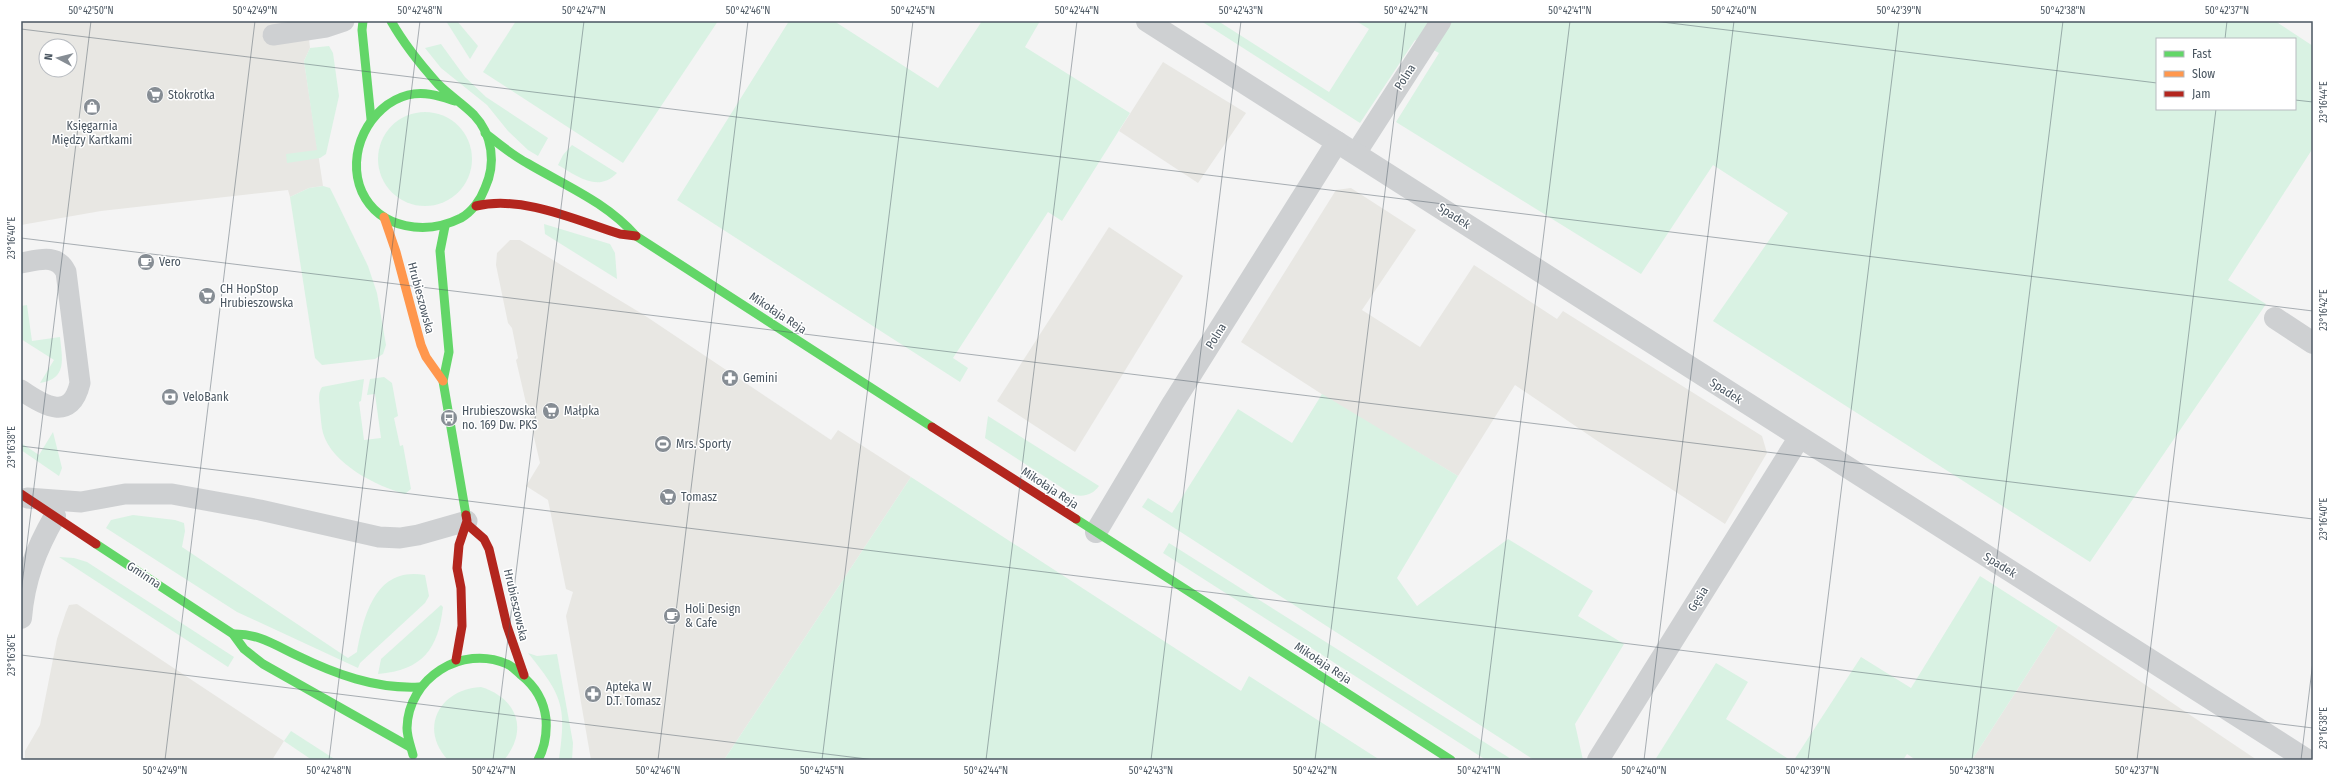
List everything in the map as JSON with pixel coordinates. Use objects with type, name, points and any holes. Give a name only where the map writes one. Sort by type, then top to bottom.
[{"type":"street","points":[[363,21],[362,36],[370,94],[371,119]]},
{"type":"street","points":[[391,21],[413,55],[455,101],[478,120],[485,133],[492,157],[491,174],[485,192],[476,206],[458,222],[445,226],[420,230],[401,226],[384,217],[371,204],[361,189],[357,171],[356,153],[362,135],[371,119],[385,106],[404,97],[423,93],[455,101]]},
{"type":"street","name":"Spadek","points":[[1147,21],[1356,153],[1799,438],[2307,760]]},
{"type":"street","name":"Mikołaja Reja","points":[[485,133],[512,154],[610,210],[627,224],[636,236],[1451,760]]},
{"type":"street","name":"Polna","points":[[1096,532],[1174,403],[1337,142]]},
{"type":"street","name":"Mikołaja Reja","points":[[476,206],[492,202],[513,202],[620,234],[636,236]]},
{"type":"street","name":"Hrubieszowska","points":[[384,217],[396,252],[421,345],[426,357],[443,381]]},
{"type":"street","name":"Hrubieszowska","points":[[445,226],[440,251],[449,352],[443,381],[467,523],[484,539],[489,550],[507,626],[524,675]]},
{"type":"street","points":[[2275,318],[2313,343]]},
{"type":"street","name":"Gęsia","points":[[1598,760],[1799,438]]},
{"type":"street","name":"Gminna","points":[[24,496],[233,634],[242,648],[259,661],[291,680],[380,727],[410,747]]},
{"type":"street","points":[[21,618],[30,569],[37,549],[55,516]]},
{"type":"street","points":[[456,660],[462,626],[461,588],[458,568],[459,545],[467,523]]},
{"type":"street","points":[[233,634],[250,634],[259,637],[320,665],[372,686],[392,688],[419,687]]},
{"type":"street","points":[[415,760],[410,747],[407,726],[410,706],[419,687],[442,666],[456,660],[474,657],[492,658],[509,665],[524,675],[535,688],[543,704],[546,722],[545,740],[538,760]]},
{"type":"lane","points":[[273,35],[320,28],[344,21]]},
{"type":"lane","name":"Polna","points":[[1356,153],[1441,21]]},
{"type":"lane","points":[[21,263],[48,258],[56,260],[63,266],[66,272],[80,383],[74,400],[68,405],[60,408],[44,404],[21,390]]},
{"type":"lane","points":[[24,496],[81,502],[134,493],[172,494],[198,498],[379,537],[400,538],[467,523]]},
{"type":"shaded area","points":[[21,21],[307,21],[310,48],[304,61],[323,186],[309,188],[290,197],[288,190],[101,211],[21,225]]},
{"type":"shaded area","points":[[1163,62],[1246,113],[1198,183],[1119,131]]},
{"type":"shaded area","points":[[1351,188],[1416,230],[1362,310],[1420,347],[1474,265],[1557,319],[1563,311],[1762,436],[1767,453],[1725,524],[1515,385],[1458,476],[1348,411],[1241,342],[1336,190]]},
{"type":"shaded area","points":[[1109,227],[1183,276],[1075,452],[997,401]]},
{"type":"shaded area","name":"Tomasz","points":[[510,240],[520,240],[644,315],[831,440],[838,430],[911,477],[724,760],[591,760],[566,616],[573,592],[566,589],[548,500],[526,486],[540,463],[516,360],[518,358],[512,328],[508,323],[496,265],[497,253]]},
{"type":"shaded area","points":[[77,604],[284,741],[272,760],[25,760],[25,751],[40,725],[57,639],[66,612],[69,605]]},
{"type":"shaded area","points":[[2058,626],[2257,760],[1972,760]]},
{"type":"green space","points":[[446,21],[457,21],[478,46],[470,59]]},
{"type":"green space","points":[[516,21],[718,21],[623,163],[483,72]]},
{"type":"green space","points":[[789,21],[834,21],[938,88],[982,21],[1040,21],[1025,47],[1130,113],[1062,221],[1048,212],[953,358],[968,368],[960,382],[677,200]]},
{"type":"green space","points":[[1201,21],[1218,21],[1329,92],[1369,29],[1356,21],[2275,21],[2313,46],[2313,148],[2228,280],[2266,304],[2090,562],[1713,321],[1788,213],[1713,165],[1641,274],[1396,122],[1439,53],[1415,40],[1360,123]]},
{"type":"green space","points":[[441,44],[465,77],[486,97],[548,138],[538,156],[528,150],[508,131],[487,105],[441,68],[425,48]]},
{"type":"green space","points":[[329,46],[333,53],[339,96],[326,154],[320,158],[287,163],[286,154],[317,150],[304,61],[310,48]]},
{"type":"green space","points":[[425,112],[443,115],[458,126],[469,141],[472,159],[469,177],[458,192],[443,203],[425,206],[407,203],[392,192],[381,177],[378,159],[381,141],[392,126],[407,115]]},
{"type":"green space","points":[[572,145],[617,173],[610,179],[602,182],[595,182],[580,178],[558,165],[563,155]]},
{"type":"green space","points":[[323,186],[330,188],[368,266],[377,293],[386,345],[383,354],[375,359],[322,365],[315,358],[290,197],[309,188]]},
{"type":"green space","points":[[544,224],[610,244],[615,253],[617,279],[545,234]]},
{"type":"green space","points":[[27,305],[32,341],[60,337],[62,352],[61,366],[55,377],[49,381],[40,383],[54,360],[21,339],[21,306]]},
{"type":"green space","points":[[384,377],[392,383],[398,416],[394,418],[400,446],[403,445],[411,489],[405,494],[369,479],[345,464],[328,444],[322,428],[319,399],[320,390],[322,387],[364,379],[361,401],[359,402],[364,440],[381,438],[375,394],[367,395],[370,379]]},
{"type":"green space","points":[[1322,394],[1458,476],[1397,578],[1417,606],[1508,539],[1593,591],[1578,616],[1624,644],[1575,724],[1583,760],[1534,760],[1142,507],[1148,498],[1172,513],[1238,409],[1292,443]]},
{"type":"green space","points":[[988,416],[1099,486],[1093,492],[1082,496],[1070,493],[985,438]]},
{"type":"green space","points":[[53,432],[62,468],[59,476],[21,450],[21,443],[39,455]]},
{"type":"green space","points":[[911,477],[1241,691],[1249,676],[1380,760],[724,760]]},
{"type":"green space","points":[[133,515],[175,520],[184,523],[185,531],[182,547],[348,658],[357,652],[369,609],[375,596],[384,585],[395,578],[408,574],[425,575],[429,596],[425,603],[360,663],[358,668],[237,612],[106,528],[111,520]]},
{"type":"green space","points":[[1169,543],[1511,759],[1486,760],[1163,553]]},
{"type":"green space","points":[[59,557],[74,558],[87,562],[234,657],[228,667]]},
{"type":"green space","points":[[1980,576],[2058,626],[1972,760],[1916,760],[1907,754],[1903,760],[1794,760],[1861,657],[1911,688]]},
{"type":"green space","points":[[441,605],[443,607],[441,622],[432,646],[426,655],[406,668],[394,672],[378,674],[381,659]]},
{"type":"green space","points":[[528,653],[537,656],[557,654],[573,743],[572,760],[559,760],[562,713],[559,702],[555,691]]},
{"type":"green space","points":[[1716,663],[1748,682],[1726,719],[1790,760],[1655,760]]},
{"type":"green space","points":[[481,687],[493,692],[511,707],[515,716],[517,727],[516,737],[512,749],[504,760],[448,760],[439,748],[435,735],[434,723],[438,712],[454,695],[467,689]]},
{"type":"green space","points":[[291,731],[336,760],[312,760],[284,741]]},
{"type":"traffic: fast","points":[[363,21],[362,30],[371,119]]},
{"type":"traffic: fast","points":[[391,21],[407,46],[431,76],[442,88],[470,111],[480,123],[489,141],[491,150],[491,169],[483,192],[476,205],[461,218],[448,223],[419,227],[406,226],[392,221],[380,214],[370,205],[362,192],[357,177],[359,147],[364,133],[372,120],[382,109],[394,100],[408,95],[426,94],[455,101]]},
{"type":"traffic: fast","points":[[485,133],[521,160],[599,204],[612,213],[636,236],[932,427]]},
{"type":"traffic: fast","points":[[445,226],[440,251],[449,352],[443,381],[466,515]]},
{"type":"traffic: fast","points":[[1076,519],[1451,760]]},
{"type":"traffic: fast","points":[[96,544],[233,634],[244,649],[263,664],[410,747]]},
{"type":"traffic: fast","points":[[233,634],[250,635],[266,640],[311,662],[356,679],[387,686],[419,687]]},
{"type":"traffic: fast","points":[[413,755],[407,731],[410,710],[417,694],[427,681],[440,670],[456,662],[473,659],[490,659],[511,666],[531,684],[541,700],[545,712],[546,729],[544,745],[538,760]]},
{"type":"traffic: slow","points":[[384,217],[396,252],[421,345],[426,357],[443,381]]},
{"type":"traffic: jam","points":[[476,206],[494,203],[530,206],[567,216],[620,234],[636,236]]},
{"type":"traffic: jam","points":[[932,427],[1076,519]]},
{"type":"traffic: jam","points":[[21,494],[96,544]]},
{"type":"traffic: jam","points":[[456,660],[462,626],[461,588],[457,568],[459,545],[467,521],[466,515]]},
{"type":"traffic: jam","points":[[468,525],[484,539],[489,549],[507,626],[524,675]]},
{"type":"place","name":"Stokrotka","points":[[155,95]]},
{"type":"place","name":"Księgarnia Między Kartkami","points":[[92,107]]},
{"type":"place","name":"Vero","points":[[146,262]]},
{"type":"place","name":"CH HopStop Hrubieszowska","points":[[207,296]]},
{"type":"place","name":"Gemini","points":[[730,378]]},
{"type":"place","name":"VeloBank","points":[[170,397]]},
{"type":"place","name":"Małpka","points":[[551,411]]},
{"type":"place","name":"Hrubieszowska no. 169 Dw. PKS","points":[[449,418]]},
{"type":"place","name":"Mrs. Sporty","points":[[663,444]]},
{"type":"place","name":"Tomasz","points":[[668,497]]},
{"type":"place","name":"Holi Design & Cafe","points":[[672,616]]},
{"type":"place","name":"Apteka W D.T. Tomasz","points":[[593,694]]}]
